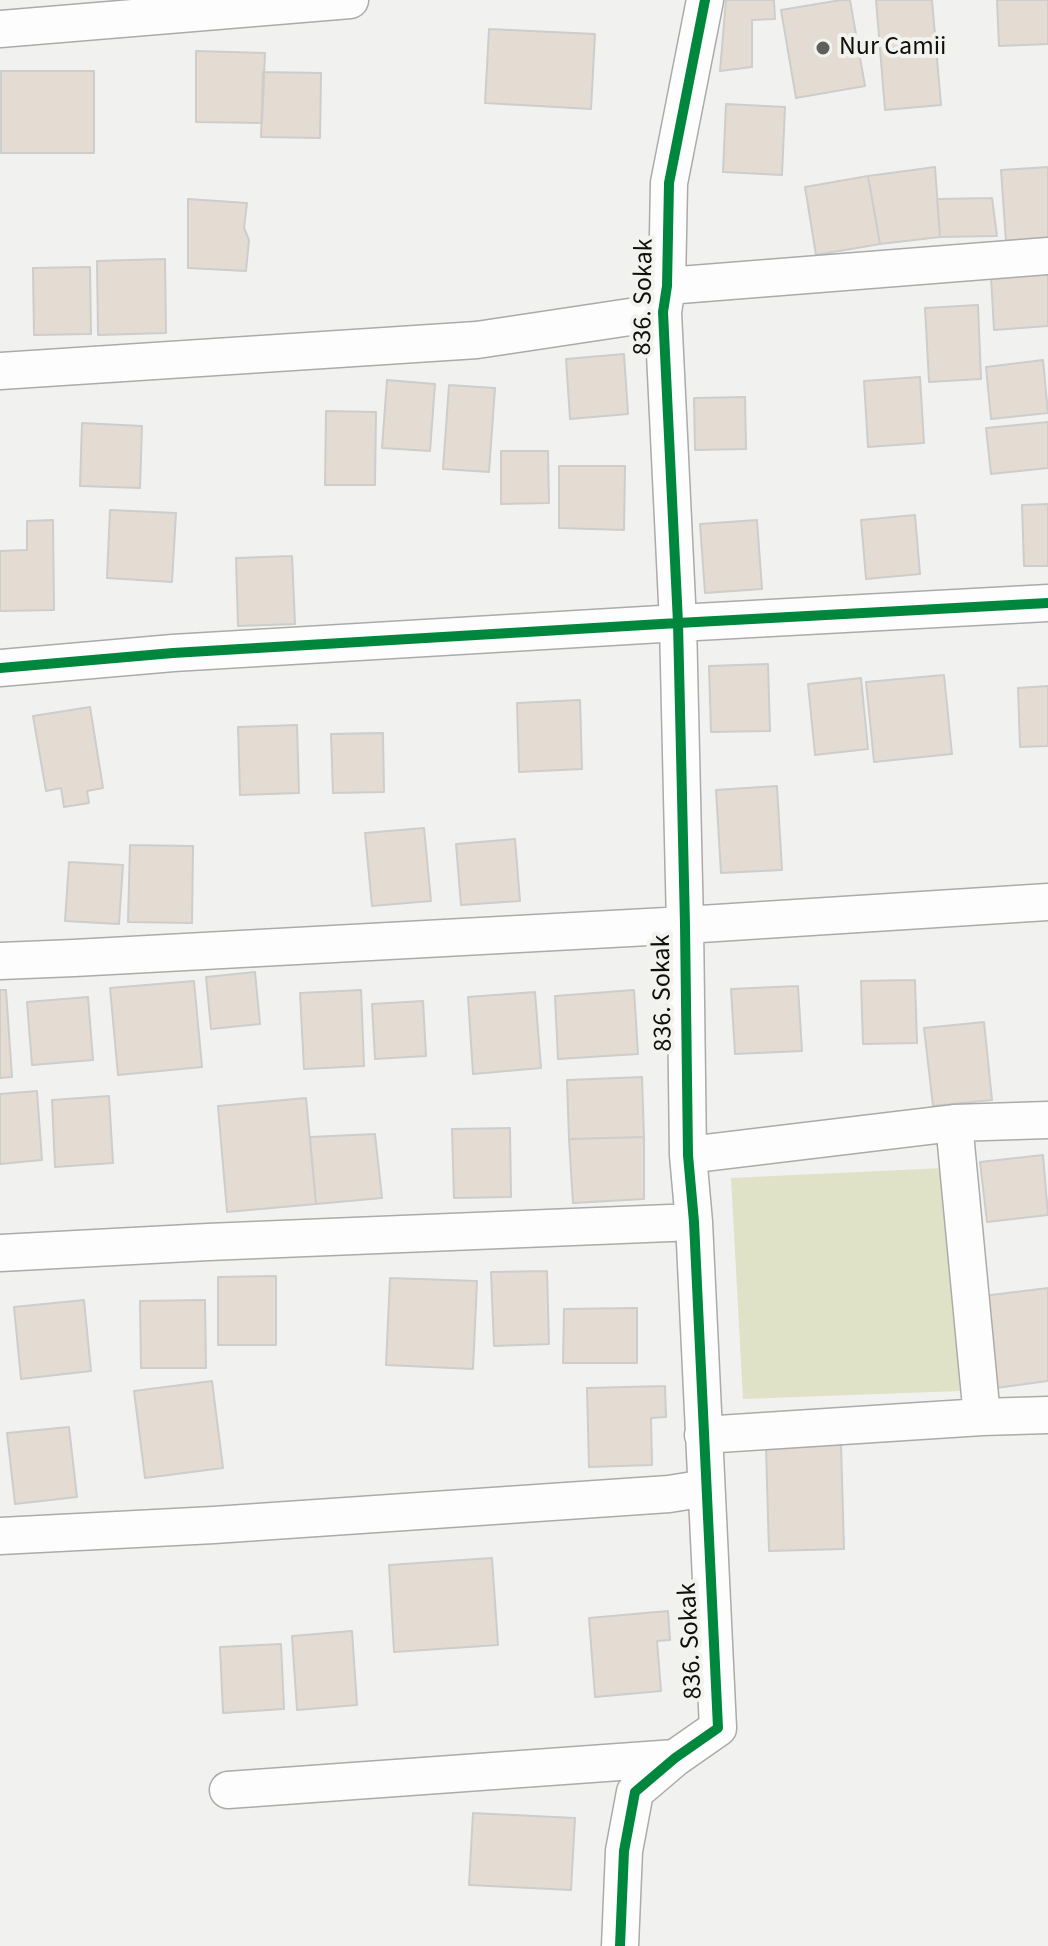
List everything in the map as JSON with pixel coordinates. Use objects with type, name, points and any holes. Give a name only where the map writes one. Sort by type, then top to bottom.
[{"type":"street","points":[[0,29],[350,0]]},
{"type":"street","name":"836. Sokak","points":[[620,1946],[624,1851],[635,1792],[675,1758],[718,1728],[694,1222],[688,1155],[678,623],[665,299],[669,183],[705,0]]},
{"type":"street","points":[[0,371],[477,340],[665,299],[1048,256]]},
{"type":"street","points":[[0,668],[173,653],[1048,603]]},
{"type":"street","points":[[0,961],[685,925],[1048,902]]},
{"type":"street","points":[[688,1155],[954,1123],[1048,1120]]},
{"type":"street","points":[[954,1123],[982,1417]]},
{"type":"street","points":[[0,1253],[694,1222]]},
{"type":"street","points":[[703,1435],[1048,1415]]},
{"type":"street","points":[[0,1536],[229,1524],[653,1495],[706,1488]]},
{"type":"street","points":[[228,1790],[675,1758]]},
{"type":"green space","points":[[943,1168],[960,1391],[743,1399],[731,1178]]},
{"type":"building","points":[[726,0],[774,0],[775,19],[752,20],[752,67],[720,71]]},
{"type":"building","name":"Nur Camii","points":[[850,0],[865,86],[796,98],[781,10]]},
{"type":"building","points":[[876,0],[932,0],[941,105],[885,110]]},
{"type":"building","points":[[997,0],[1048,0],[1048,44],[999,46]]},
{"type":"building","points":[[489,29],[595,34],[591,109],[485,103]]},
{"type":"building","points":[[196,51],[265,53],[262,123],[196,122]]},
{"type":"building","points":[[1,71],[94,71],[94,153],[1,153]]},
{"type":"building","points":[[263,72],[321,73],[320,138],[261,137]]},
{"type":"building","points":[[726,104],[785,107],[782,175],[723,172]]},
{"type":"building","points":[[935,167],[940,237],[880,244],[868,176]]},
{"type":"building","points":[[1048,167],[1048,240],[1006,242],[1001,170]]},
{"type":"building","points":[[868,176],[880,244],[816,255],[805,187]]},
{"type":"building","points":[[992,198],[997,236],[940,237],[937,199]]},
{"type":"building","points":[[188,199],[247,203],[244,228],[249,240],[246,271],[188,268]]},
{"type":"building","points":[[165,259],[166,333],[98,335],[97,261]]},
{"type":"building","points":[[90,267],[91,334],[34,335],[33,268]]},
{"type":"building","points":[[1048,273],[1048,326],[994,330],[991,277]]},
{"type":"building","points":[[978,305],[981,379],[929,382],[925,308]]},
{"type":"building","points":[[624,354],[628,414],[570,419],[566,359]]},
{"type":"building","points":[[1043,360],[1048,413],[991,419],[986,367]]},
{"type":"building","points":[[920,377],[924,443],[868,447],[864,381]]},
{"type":"building","points":[[387,380],[435,384],[430,451],[382,448]]},
{"type":"building","points":[[449,385],[495,388],[489,472],[443,469]]},
{"type":"building","points":[[745,397],[746,449],[695,450],[694,398]]},
{"type":"building","points":[[326,411],[376,412],[375,485],[325,485]]},
{"type":"building","points":[[1048,422],[1048,468],[991,474],[986,428]]},
{"type":"building","points":[[82,423],[142,426],[140,488],[80,486]]},
{"type":"building","points":[[501,451],[548,451],[549,503],[501,504]]},
{"type":"building","points":[[559,466],[625,466],[624,530],[559,528]]},
{"type":"building","points":[[1048,504],[1048,566],[1024,566],[1022,505]]},
{"type":"building","points":[[110,510],[176,513],[172,582],[107,578]]},
{"type":"building","points":[[915,515],[920,574],[866,579],[861,520]]},
{"type":"building","points":[[53,520],[54,610],[0,611],[0,551],[27,550],[27,521]]},
{"type":"building","points":[[757,520],[762,589],[705,593],[700,524]]},
{"type":"building","points":[[292,556],[295,624],[238,626],[236,558]]},
{"type":"building","points":[[768,664],[770,731],[711,732],[709,666]]},
{"type":"building","points":[[944,675],[952,754],[874,762],[866,682]]},
{"type":"building","points":[[861,678],[868,749],[815,755],[808,684]]},
{"type":"building","points":[[1048,686],[1048,746],[1020,747],[1018,688]]},
{"type":"building","points":[[580,700],[582,769],[519,772],[517,703]]},
{"type":"building","points":[[90,707],[103,788],[87,791],[89,803],[64,807],[61,788],[46,791],[33,716]]},
{"type":"building","points":[[297,725],[299,793],[240,795],[238,727]]},
{"type":"building","points":[[383,733],[384,792],[333,793],[331,734]]},
{"type":"building","points":[[777,786],[782,870],[721,873],[716,790]]},
{"type":"building","points":[[424,828],[431,901],[372,906],[365,833]]},
{"type":"building","points":[[515,839],[520,901],[461,905],[456,844]]},
{"type":"building","points":[[130,845],[193,846],[192,923],[128,922]]},
{"type":"building","points":[[69,862],[123,865],[119,924],[65,921]]},
{"type":"building","points":[[255,972],[260,1024],[211,1029],[206,977]]},
{"type":"building","points":[[915,980],[917,1043],[863,1044],[861,981]]},
{"type":"building","points":[[194,981],[202,1067],[118,1075],[110,988]]},
{"type":"building","points":[[798,986],[802,1051],[735,1054],[731,989]]},
{"type":"building","points":[[0,990],[6,990],[12,1077],[0,1078]]},
{"type":"building","points":[[361,990],[364,1066],[304,1069],[300,993]]},
{"type":"building","points":[[634,990],[638,1054],[558,1059],[555,996]]},
{"type":"building","points":[[535,992],[541,1068],[473,1074],[468,997]]},
{"type":"building","points":[[88,997],[93,1060],[32,1065],[27,1002]]},
{"type":"building","points":[[423,1001],[426,1056],[375,1059],[372,1004]]},
{"type":"building","points":[[984,1022],[992,1100],[933,1106],[924,1028]]},
{"type":"building","points":[[642,1077],[644,1137],[569,1139],[567,1080]]},
{"type":"building","points":[[37,1091],[42,1160],[0,1164],[0,1094]]},
{"type":"building","points":[[109,1096],[113,1163],[55,1167],[52,1100]]},
{"type":"building","points":[[306,1098],[316,1204],[227,1212],[218,1106]]},
{"type":"building","points":[[510,1128],[511,1197],[454,1198],[452,1129]]},
{"type":"building","points":[[375,1134],[382,1198],[316,1204],[310,1137]]},
{"type":"building","points":[[644,1137],[644,1199],[573,1203],[569,1139]]},
{"type":"building","points":[[1043,1155],[1048,1215],[987,1222],[980,1162]]},
{"type":"building","points":[[547,1271],[549,1344],[494,1346],[491,1272]]},
{"type":"building","points":[[276,1276],[276,1345],[218,1345],[218,1277]]},
{"type":"building","points":[[390,1278],[477,1281],[473,1369],[386,1365]]},
{"type":"building","points":[[1048,1288],[1048,1381],[996,1388],[983,1296]]},
{"type":"building","points":[[84,1300],[91,1371],[21,1379],[14,1307]]},
{"type":"building","points":[[205,1300],[206,1368],[141,1368],[140,1301]]},
{"type":"building","points":[[637,1308],[637,1363],[563,1363],[564,1309]]},
{"type":"building","points":[[212,1381],[223,1468],[145,1478],[134,1391]]},
{"type":"building","points":[[665,1386],[666,1417],[651,1418],[652,1465],[589,1467],[587,1388]]},
{"type":"building","points":[[69,1427],[77,1497],[15,1504],[7,1433]]},
{"type":"building","points":[[841,1444],[844,1549],[769,1551],[766,1447]]},
{"type":"building","points":[[492,1558],[498,1645],[394,1652],[389,1565]]},
{"type":"building","points":[[668,1611],[670,1640],[657,1641],[661,1691],[595,1697],[589,1618]]},
{"type":"building","points":[[352,1631],[357,1705],[297,1710],[292,1636]]},
{"type":"building","points":[[281,1644],[284,1709],[223,1713],[220,1647]]},
{"type":"building","points":[[473,1813],[575,1818],[571,1890],[469,1885]]},
{"type":"cycle path","points":[[620,1946],[624,1851],[635,1792],[675,1758],[718,1728],[694,1222],[688,1155],[678,623],[663,312],[667,286],[669,183],[705,0]]},
{"type":"cycle path","points":[[0,668],[173,653],[1048,603]]},
{"type":"place","name":"Nur Camii","points":[[823,48]]}]
